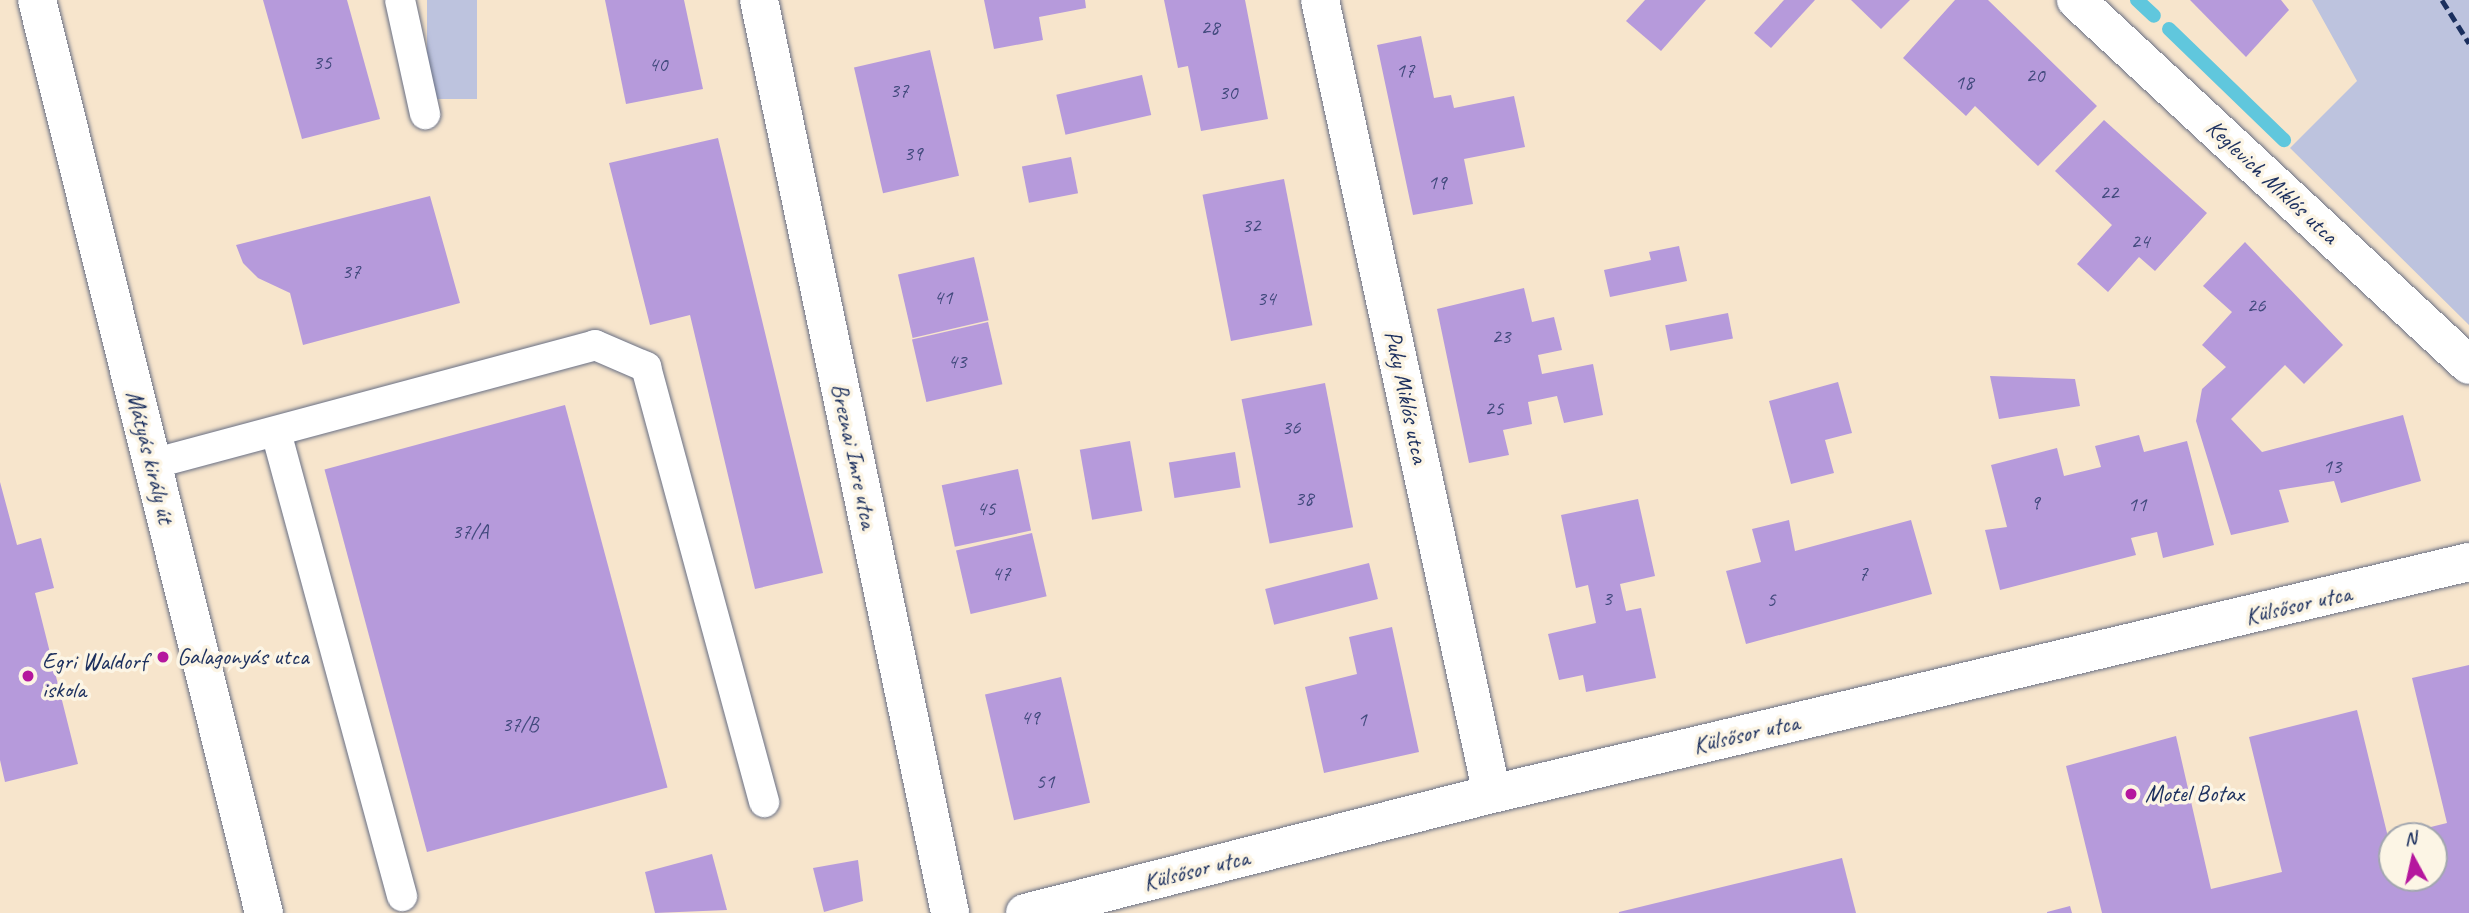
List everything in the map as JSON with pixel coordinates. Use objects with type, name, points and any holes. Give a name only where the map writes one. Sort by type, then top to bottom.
[{"type":"street","name":"Mátyás király út","points":[[37,0],[264,913]]},
{"type":"street","name":"Breznai Imre utca","points":[[759,0],[950,913]]},
{"type":"street","name":"Puky Miklós utca","points":[[1320,0],[1492,794]]},
{"type":"street","name":"Keglevich Miklós utca","points":[[2076,0],[2469,365]]},
{"type":"street","name":"Külsősor utca","points":[[1025,913],[1492,794],[2469,562]]},
{"type":"lane","points":[[400,0],[425,114]]},
{"type":"lane","points":[[152,464],[595,345],[646,367],[764,802]]},
{"type":"lane","points":[[276,432],[402,896]]},
{"type":"shaded area","points":[[427,0],[477,0],[477,99],[427,99]]},
{"type":"shaded area","points":[[2312,0],[2469,0],[2469,325],[2290,148],[2357,81]]},
{"type":"building","points":[[263,0],[347,0],[380,119],[302,139]]},
{"type":"building","points":[[605,0],[684,0],[703,89],[626,104]]},
{"type":"building","points":[[984,0],[1085,0],[1086,8],[1039,17],[1043,40],[994,49]]},
{"type":"building","points":[[1164,0],[1245,0],[1268,119],[1201,131],[1188,66],[1178,68]]},
{"type":"building","points":[[1645,0],[1706,0],[1661,51],[1626,21]]},
{"type":"building","points":[[1784,0],[1815,0],[1771,48],[1754,33]]},
{"type":"building","points":[[1851,0],[1910,0],[1881,29]]},
{"type":"building","points":[[1955,0],[1988,0],[2097,106],[2038,166],[1975,106],[1966,116],[1903,58]]},
{"type":"building","points":[[2190,0],[2281,0],[2289,10],[2246,57]]},
{"type":"building","points":[[1421,36],[1434,98],[1451,95],[1454,108],[1514,96],[1525,147],[1464,159],[1473,204],[1413,215],[1377,45]]},
{"type":"building","points":[[930,50],[959,176],[883,193],[854,68]]},
{"type":"building","points":[[1142,75],[1151,115],[1065,135],[1056,95]]},
{"type":"building","points":[[2104,120],[2207,213],[2155,271],[2139,257],[2108,292],[2077,264],[2112,225],[2055,171]]},
{"type":"building","points":[[718,138],[823,573],[755,589],[690,315],[650,325],[609,163]]},
{"type":"building","points":[[1071,157],[1078,193],[1029,203],[1022,167]]},
{"type":"building","points":[[1284,179],[1312,325],[1231,341],[1203,195]]},
{"type":"building","points":[[430,196],[460,303],[303,345],[290,293],[258,278],[243,263],[236,245]]},
{"type":"building","points":[[2245,242],[2343,345],[2304,384],[2285,365],[2231,419],[2262,452],[2403,415],[2421,481],[2341,503],[2334,481],[2279,490],[2289,522],[2231,535],[2196,421],[2202,389],[2226,367],[2202,345],[2232,312],[2203,286]]},
{"type":"building","points":[[1679,246],[1687,281],[1610,297],[1604,270],[1651,260],[1649,252]]},
{"type":"building","points":[[974,257],[989,320],[913,338],[898,275]]},
{"type":"building","points":[[1524,288],[1532,322],[1554,317],[1562,350],[1538,355],[1542,374],[1593,364],[1603,415],[1564,423],[1557,396],[1528,402],[1532,424],[1503,430],[1509,455],[1469,463],[1437,309]]},
{"type":"building","points":[[1728,313],[1733,339],[1670,351],[1665,325]]},
{"type":"building","points":[[988,322],[1002,384],[926,402],[912,340]]},
{"type":"building","points":[[1990,376],[2075,379],[2080,406],[1999,419]]},
{"type":"building","points":[[1838,382],[1852,433],[1825,440],[1834,473],[1791,484],[1769,401]]},
{"type":"building","points":[[1325,383],[1353,527],[1270,544],[1242,399]]},
{"type":"building","points":[[565,405],[667,788],[427,852],[324,469]]},
{"type":"building","points":[[2139,435],[2144,452],[2187,441],[2214,545],[2163,558],[2157,532],[2131,538],[2136,555],[2000,590],[1985,530],[2007,527],[1991,465],[2057,448],[2064,476],[2101,467],[2095,446]]},
{"type":"building","points":[[1130,441],[1142,511],[1092,520],[1080,450]]},
{"type":"building","points":[[1235,452],[1241,488],[1174,498],[1169,462]]},
{"type":"building","points":[[1018,469],[1031,531],[955,547],[942,485]]},
{"type":"building","name":"Egri Waldorf iskola","points":[[0,482],[17,545],[41,538],[54,588],[35,593],[78,764],[5,782],[0,760]]},
{"type":"building","points":[[1638,499],[1655,576],[1620,584],[1626,611],[1641,608],[1656,678],[1586,692],[1583,675],[1559,680],[1548,634],[1596,623],[1588,585],[1576,588],[1561,515]]},
{"type":"building","points":[[1789,520],[1795,551],[1911,520],[1932,594],[1746,644],[1726,571],[1761,562],[1752,529]]},
{"type":"building","points":[[1032,533],[1047,596],[971,614],[956,551]]},
{"type":"building","points":[[1369,563],[1378,599],[1274,625],[1265,589]]},
{"type":"building","points":[[1392,627],[1419,752],[1324,773],[1305,687],[1357,674],[1349,637]]},
{"type":"building","name":"Motel Botax","points":[[2469,665],[2469,913],[2102,913],[2066,766],[2176,736],[2211,889],[2282,872],[2249,737],[2357,710],[2384,822],[2378,822],[2378,892],[2448,892],[2448,822],[2412,678]]},
{"type":"building","points":[[1061,677],[1090,803],[1014,820],[985,695]]},
{"type":"building","points":[[712,854],[727,910],[655,913],[645,872]]},
{"type":"building","points":[[1842,858],[1856,913],[1619,913],[1619,912]]},
{"type":"building","points":[[858,860],[863,901],[824,912],[813,868]]},
{"type":"building","points":[[2070,906],[2072,913],[2047,913],[2047,912]]},
{"type":"waterway","points":[[2137,0],[2154,16]]},
{"type":"waterway","points":[[2169,29],[2284,140]]},
{"type":"railway","points":[[2442,0],[2469,43]]},
{"type":"place","name":"Galagonyás utca","points":[[163,657]]},
{"type":"place","name":"Egri Waldorf iskola","points":[[28,676]]},
{"type":"place","name":"Motel Botax","points":[[2131,794]]}]
